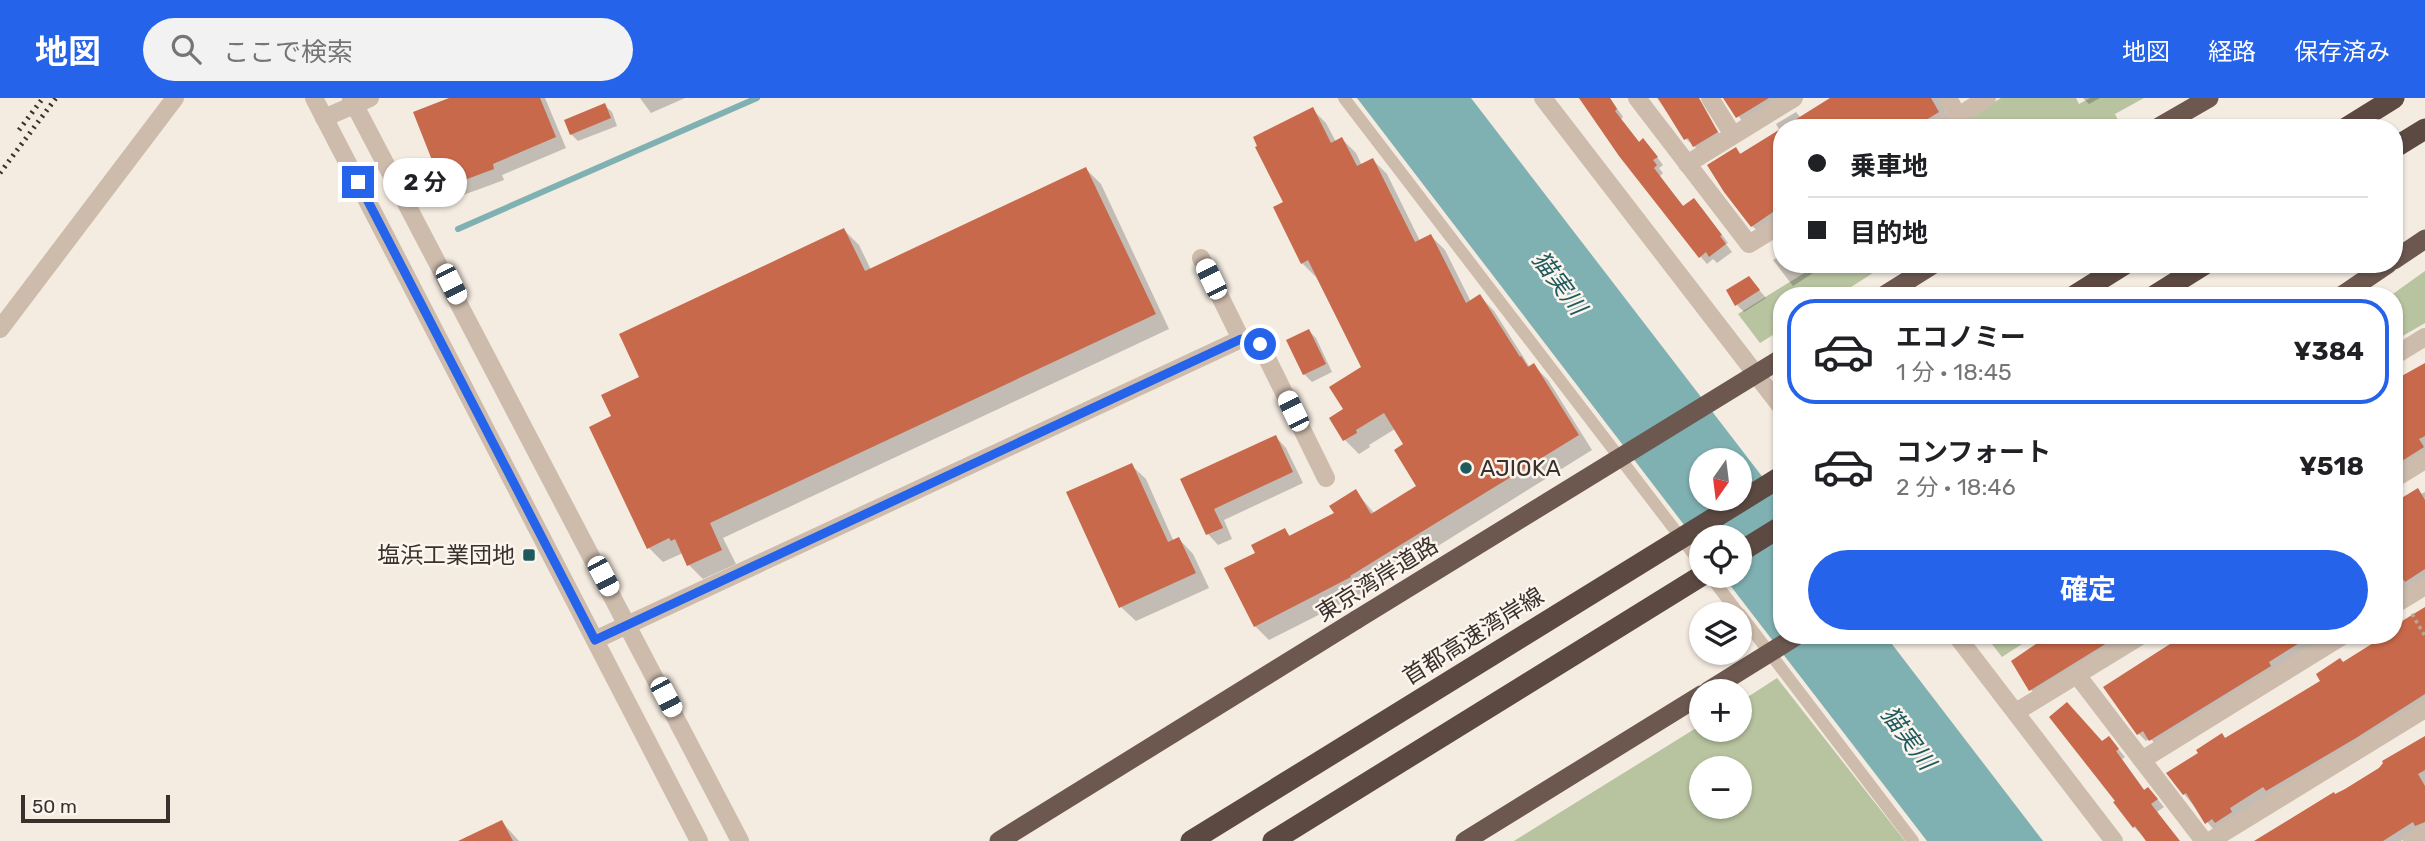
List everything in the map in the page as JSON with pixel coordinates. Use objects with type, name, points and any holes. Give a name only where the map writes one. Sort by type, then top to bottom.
[{"type":"highway","points":[[2173,119],[2209,98]]},
{"type":"highway","points":[[2360,119],[2394,98]]},
{"type":"highway","points":[[2403,142],[2425,129]]},
{"type":"highway","points":[[2403,254],[2425,239]]},
{"type":"highway","points":[[1897,287],[1920,273]]},
{"type":"highway","points":[[2088,287],[2111,273]]},
{"type":"highway","points":[[2168,287],[2191,273]]},
{"type":"highway","points":[[2354,287],[2375,273]]},
{"type":"highway","name":"東京湾岸道路","points":[[999,841],[1773,364]]},
{"type":"highway","name":"首都高速湾岸線","points":[[1191,841],[1773,482]]},
{"type":"highway","points":[[1752,545],[1773,532]]},
{"type":"highway","points":[[1273,841],[1689,583]]},
{"type":"highway","points":[[1727,679],[1784,644]]},
{"type":"highway","points":[[1465,841],[1689,702]]},
{"type":"street","points":[[0,329],[175,98]]},
{"type":"street","points":[[314,98],[699,841]]},
{"type":"street","points":[[1344,98],[1689,548]]},
{"type":"street","points":[[1543,98],[1773,396]]},
{"type":"street","points":[[1637,98],[1749,244],[1773,229]]},
{"type":"street","points":[[1710,98],[1733,135]]},
{"type":"street","points":[[1687,164],[1794,98]]},
{"type":"street","points":[[1948,98],[1958,116]]},
{"type":"street","points":[[1953,119],[1987,98]]},
{"type":"street","points":[[324,118],[359,100],[740,841]]},
{"type":"street","points":[[1201,258],[1241,339]]},
{"type":"street","points":[[2403,350],[2425,337]]},
{"type":"street","points":[[595,640],[1241,339],[1260,344],[1326,478]]},
{"type":"street","points":[[2403,473],[2425,460]]},
{"type":"street","points":[[2403,599],[2425,586]]},
{"type":"street","points":[[1719,588],[1730,602]]},
{"type":"street","points":[[1752,631],[1913,841]]},
{"type":"street","points":[[1963,644],[2114,841]]},
{"type":"street","points":[[2015,712],[2127,644]]},
{"type":"street","points":[[2142,760],[2329,644]]},
{"type":"street","points":[[2077,675],[2204,841]]},
{"type":"street","points":[[2210,841],[2425,709]]},
{"type":"street","points":[[2412,841],[2425,833]]},
{"type":"green space","points":[[2001,98],[2076,98],[2079,104],[2090,98],[2144,98],[2115,114],[2118,119],[1967,119]]},
{"type":"green space","points":[[2425,271],[2425,323],[2403,336],[2403,287]]},
{"type":"green space","points":[[1804,273],[1873,273],[1851,287],[1782,287]]},
{"type":"green space","points":[[1773,292],[1773,335],[1760,343],[1738,314]]},
{"type":"green space","points":[[1992,644],[2022,644],[2002,657]]},
{"type":"green space","points":[[1777,678],[1905,841],[1514,841],[1689,732],[1689,742],[1752,742],[1752,694]]},
{"type":"water","name":"猫実川","points":[[1357,98],[1471,98],[1740,448],[1689,448],[1689,511],[1752,511],[1752,463],[1773,491],[1773,641],[1752,614],[1752,602],[1743,602],[1732,588],[1752,588],[1752,525],[1689,525],[1689,531]]},
{"type":"water","name":"猫実川","points":[[1775,644],[1892,644],[2043,841],[1927,841]]},
{"type":"building","points":[[449,98],[540,98],[556,137],[493,164],[494,169],[443,188],[413,112]]},
{"type":"building","points":[[1579,98],[1610,98],[1617,109],[1615,111],[1639,142],[1643,138],[1658,157],[1653,160],[1657,165],[1654,168],[1683,206],[1694,198],[1726,244],[1709,257],[1706,252],[1699,258],[1619,156]]},
{"type":"building","points":[[1658,98],[1699,98],[1718,132],[1693,147],[1688,138],[1684,140]]},
{"type":"building","points":[[1723,98],[1769,98],[1736,118]]},
{"type":"building","points":[[1830,98],[1931,98],[1939,112],[1928,119],[1796,119]]},
{"type":"building","points":[[605,103],[611,118],[570,135],[564,120]]},
{"type":"building","points":[[1313,107],[1331,143],[1342,137],[1357,166],[1373,158],[1415,242],[1431,234],[1466,303],[1480,294],[1520,357],[1528,367],[1534,363],[1579,435],[1351,577],[1254,627],[1224,568],[1255,553],[1251,545],[1285,528],[1289,536],[1334,513],[1329,506],[1356,489],[1371,514],[1416,486],[1394,450],[1403,444],[1384,413],[1343,441],[1329,418],[1343,409],[1329,387],[1361,367],[1308,260],[1301,264],[1273,207],[1283,202],[1255,147],[1257,146],[1253,137]]},
{"type":"building","points":[[1773,134],[1773,212],[1751,227],[1707,165],[1736,147],[1740,154]]},
{"type":"building","points":[[1086,167],[1156,314],[710,523],[722,550],[687,566],[675,539],[671,541],[669,538],[647,549],[589,427],[611,416],[601,395],[639,377],[619,334],[844,228],[865,271]]},
{"type":"building","points":[[1749,276],[1760,290],[1735,306],[1726,290]]},
{"type":"building","points":[[1309,329],[1326,364],[1303,375],[1286,340]]},
{"type":"building","points":[[2425,363],[2425,436],[2419,439],[2424,447],[2403,460],[2403,375]]},
{"type":"building","points":[[1276,435],[1293,472],[1214,509],[1223,528],[1206,535],[1180,479]]},
{"type":"building","points":[[1132,463],[1168,542],[1179,537],[1196,573],[1119,608],[1066,492]]},
{"type":"building","points":[[2418,488],[2425,500],[2425,569],[2405,582],[2403,579],[2403,497]]},
{"type":"building","points":[[2425,607],[2425,694],[2266,791],[2263,787],[2230,808],[2232,812],[2215,823],[2212,819],[2205,824],[2186,793],[2183,795],[2166,773],[2198,753],[2196,750],[2222,733],[2225,738],[2320,681],[2316,674],[2340,658],[2343,662],[2372,644],[2403,644],[2403,620]]},
{"type":"building","points":[[2036,644],[2105,644],[2029,691],[2011,661]]},
{"type":"building","points":[[2170,644],[2298,644],[2269,662],[2271,666],[2149,741],[2143,731],[2137,735],[2103,687]]},
{"type":"building","points":[[2067,702],[2102,741],[2109,736],[2119,749],[2116,751],[2144,790],[2148,787],[2158,799],[2151,804],[2180,841],[2146,841],[2135,826],[2133,828],[2049,717]]},
{"type":"building","points":[[2425,736],[2425,770],[2418,774],[2425,786],[2425,822],[2415,826],[2413,822],[2383,841],[2254,841],[2334,792],[2335,794],[2345,789],[2379,768],[2382,761]]},
{"type":"building","points":[[502,820],[513,841],[458,841]]},
{"type":"waterway","points":[[458,229],[757,98]]},
{"type":"railway","points":[[19,130],[43,98]]},
{"type":"railway","points":[[0,173],[56,98]]},
{"type":"place","name":"AJIOKA","points":[[1466,468]]},
{"type":"place","name":"塩浜工業団地","points":[[529,555]]},
{"type":"route","points":[[358,182],[595,640],[1241,339],[1260,344]]}]
